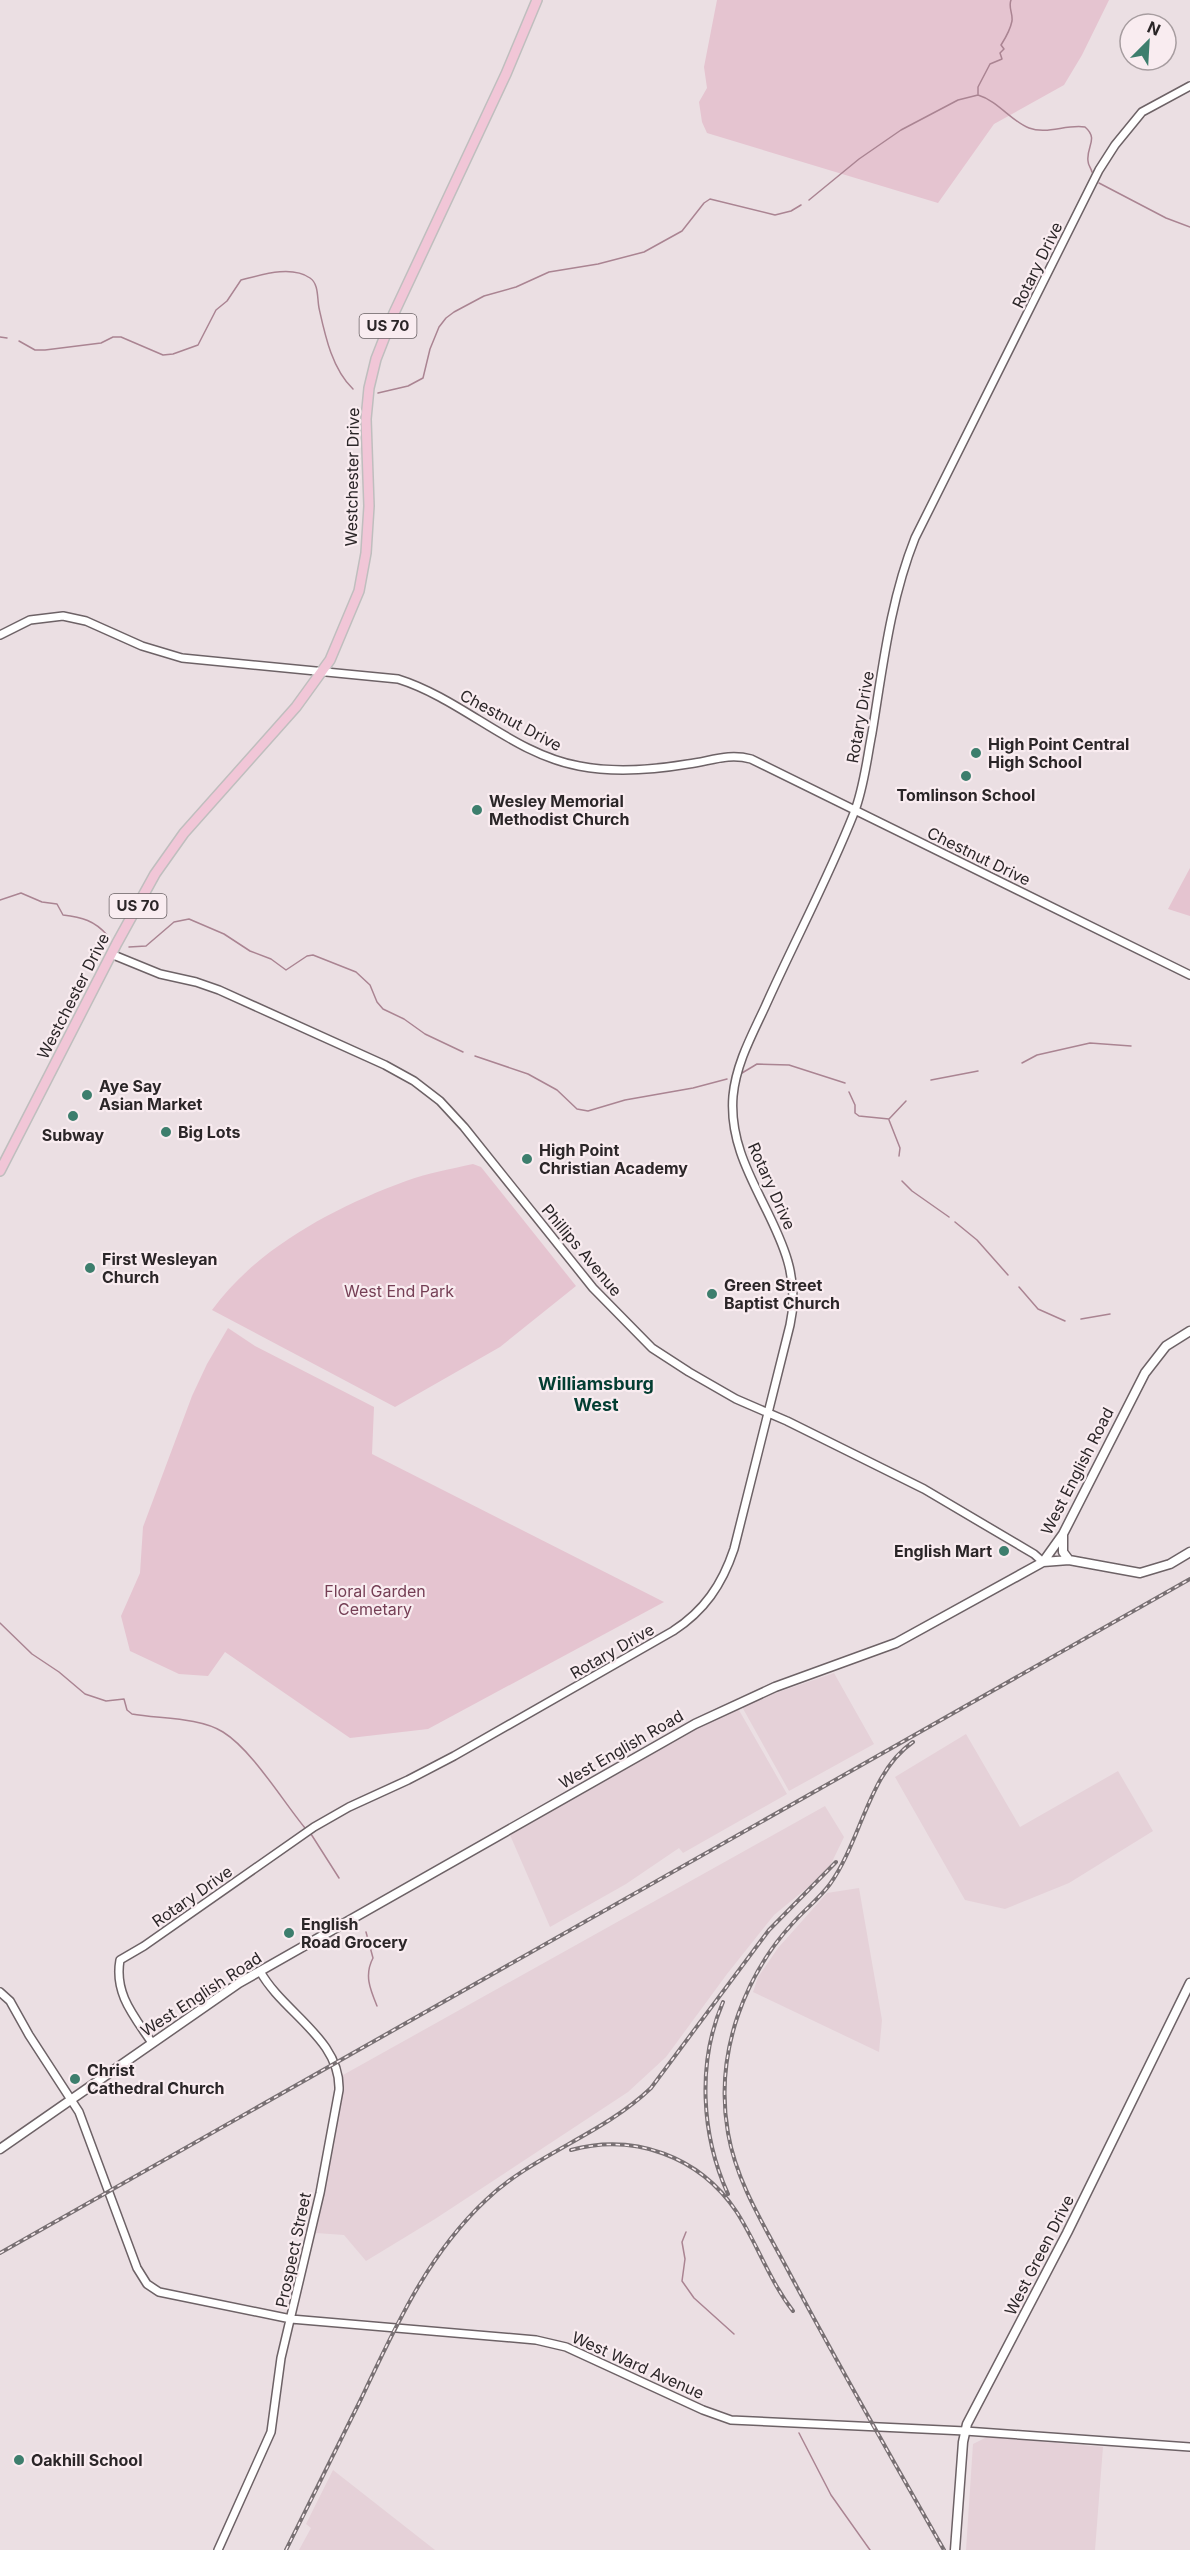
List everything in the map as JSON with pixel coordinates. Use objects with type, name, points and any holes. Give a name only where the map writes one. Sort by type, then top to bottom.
[{"type":"main road","name":"Westchester Drive","points":[[0,1171],[111,954],[155,874],[184,833],[296,707],[330,660],[359,591],[366,553],[369,506],[366,419],[369,388],[376,359],[393,313],[506,74],[537,0]]},
{"type":"main road","name":"West English Road","points":[[0,2149],[260,1971],[695,1724],[775,1687],[896,1643],[1043,1562],[1063,1534],[1145,1373],[1166,1346],[1190,1331]]},
{"type":"main road","points":[[1063,1534],[1063,1552],[1069,1560]]},
{"type":"main road","points":[[1043,1562],[1069,1560],[1140,1572],[1170,1564],[1190,1552]]},
{"type":"main road","name":"West Green Drive","points":[[955,2550],[965,2431],[1067,2233],[1190,1983]]},
{"type":"street","name":"Rotary Drive","points":[[152,2043],[122,1996],[118,1981],[120,1960],[144,1946],[314,1827],[458,1753],[623,1661],[693,1617],[710,1599],[727,1569],[790,1325],[795,1294],[786,1252],[739,1148],[734,1112],[734,1089],[741,1061],[855,810],[869,746],[892,607],[903,568],[915,538],[1100,170],[1115,145],[1142,112],[1190,86]]},
{"type":"street","name":"Chestnut Drive","points":[[0,635],[30,620],[63,616],[86,621],[142,646],[182,658],[386,677],[410,683],[547,757],[565,763],[615,770],[637,770],[700,762],[720,756],[739,756],[751,759],[1190,975]]},
{"type":"street","name":"Phillips Avenue","points":[[111,954],[160,974],[219,990],[385,1065],[414,1081],[440,1101],[464,1127],[593,1288],[652,1348],[688,1372],[766,1413],[924,1489],[1034,1554],[1043,1562]]},
{"type":"street","name":"Prospect Street","points":[[218,2550],[271,2432],[281,2358],[339,2090],[338,2073],[329,2054],[260,1971]]},
{"type":"street","name":"West Ward Avenue","points":[[0,1992],[10,2001],[29,2035],[72,2099],[96,2153],[137,2268],[147,2283],[155,2289],[172,2295],[291,2319],[469,2333],[551,2343],[566,2347],[703,2410],[731,2420],[965,2431],[1190,2448]]},
{"type":"shaded area","points":[[834,1673],[874,1744],[789,1791],[741,1705]]},
{"type":"shaded area","points":[[736,1705],[787,1794],[683,1853],[679,1848],[626,1884],[550,1927],[510,1835]]},
{"type":"shaded area","points":[[966,1734],[1020,1827],[1118,1771],[1153,1831],[1069,1883],[1005,1909],[965,1900],[895,1777]]},
{"type":"shaded area","points":[[825,1806],[844,1837],[831,1864],[813,1883],[774,1915],[666,2057],[628,2092],[435,2219],[366,2261],[344,2235],[316,2233],[343,2075]]},
{"type":"shaded area","points":[[859,1888],[882,2020],[879,2052],[753,1992],[758,1977],[778,1948],[827,1893]]},
{"type":"shaded area","points":[[987,2437],[1103,2447],[1095,2550],[966,2550],[973,2444]]},
{"type":"shaded area","points":[[333,2470],[435,2550],[299,2550],[311,2528],[306,2524]]},
{"type":"green space","points":[[717,0],[1109,0],[1082,55],[1064,85],[994,124],[938,203],[707,133],[702,122],[699,102],[707,88],[704,67]]},
{"type":"green space","points":[[1190,868],[1190,916],[1168,909]]},
{"type":"green space","name":"West End Park","points":[[473,1164],[481,1167],[576,1286],[500,1347],[395,1407],[212,1310],[251,1267],[299,1232],[325,1217],[379,1191],[406,1181]]},
{"type":"green space","name":"Floral Garden Cemetary","points":[[228,1328],[255,1346],[374,1407],[372,1454],[664,1602],[428,1729],[350,1738],[225,1652],[208,1676],[179,1674],[130,1651],[121,1616],[140,1573],[143,1527],[192,1396]]},
{"type":"waterway","points":[[978,94],[978,87],[990,64],[1002,59],[1000,53],[1004,49],[1001,45],[1012,21],[1011,0]]},
{"type":"waterway","points":[[809,200],[859,159],[901,130],[958,100],[978,95],[1029,128],[1050,130],[1085,127],[1092,139],[1088,156],[1088,164],[1092,172]]},
{"type":"waterway","points":[[1099,183],[1166,218],[1190,227]]},
{"type":"waterway","points":[[378,393],[408,386],[423,378],[430,349],[439,327],[454,312],[484,296],[516,287],[549,272],[598,264],[644,252],[682,231],[704,203],[710,199],[775,215],[791,211],[801,205]]},
{"type":"waterway","points":[[19,341],[35,350],[45,350],[101,343],[113,337],[121,337],[163,355],[173,354],[198,345],[216,310],[227,301],[241,280],[276,272],[294,272],[310,278],[315,284],[330,351],[340,372],[353,389]]},
{"type":"waterway","points":[[0,337],[7,338]]},
{"type":"waterway","points":[[0,900],[21,893],[42,902],[57,904],[63,915],[88,920],[107,935]]},
{"type":"waterway","points":[[129,947],[146,946],[174,922],[189,919],[224,934],[250,951],[271,959],[286,970],[307,956],[313,955],[356,972],[370,985],[377,1002],[383,1009],[404,1019],[425,1034],[463,1052]]},
{"type":"waterway","points":[[1022,1063],[1037,1055],[1090,1043],[1131,1046]]},
{"type":"waterway","points":[[475,1056],[528,1074],[557,1090],[577,1109],[588,1111],[625,1100],[693,1088],[727,1079]]},
{"type":"waterway","points":[[742,1073],[757,1064],[789,1065],[845,1083]]},
{"type":"waterway","points":[[931,1080],[978,1071]]},
{"type":"waterway","points":[[849,1092],[855,1105],[855,1113],[859,1116],[889,1119],[906,1101]]},
{"type":"waterway","points":[[889,1120],[900,1148],[899,1156]]},
{"type":"waterway","points":[[902,1181],[912,1191],[949,1217]]},
{"type":"waterway","points":[[955,1222],[977,1240],[1008,1275]]},
{"type":"waterway","points":[[1019,1287],[1038,1309],[1065,1321]]},
{"type":"waterway","points":[[1081,1319],[1110,1314]]},
{"type":"waterway","points":[[0,1623],[32,1654],[59,1672],[85,1694],[106,1701],[124,1699],[127,1710],[132,1714],[191,1721],[223,1732],[256,1763],[305,1828]]},
{"type":"waterway","points":[[311,1834],[339,1878]]},
{"type":"waterway","points":[[366,1932],[373,1958],[368,1976],[377,2006]]},
{"type":"waterway","points":[[686,2232],[682,2242],[685,2259],[682,2281],[694,2298],[734,2334]]},
{"type":"waterway","points":[[799,2433],[831,2495],[870,2550]]},
{"type":"railway","points":[[0,2253],[1190,1579]]},
{"type":"railway","points":[[913,1742],[898,1755],[886,1771],[841,1867],[830,1884],[783,1934],[754,1978],[738,2015],[730,2044],[727,2058],[725,2103],[732,2152],[754,2207],[847,2379],[944,2550]]},
{"type":"railway","points":[[286,2550],[400,2319],[429,2268],[446,2244],[465,2221],[505,2184],[611,2119],[651,2088],[769,1930],[836,1862]]},
{"type":"railway","points":[[723,2002],[709,2049],[706,2098],[712,2148],[728,2194]]},
{"type":"railway","points":[[571,2150],[595,2145],[641,2147],[684,2163],[703,2176],[721,2192],[736,2211],[777,2287],[793,2311]]},
{"type":"place","name":"High Point Central High School","points":[[976,753]]},
{"type":"place","name":"Tomlinson School","points":[[966,776]]},
{"type":"place","name":"Wesley Memorial Methodist Church","points":[[477,810]]},
{"type":"place","name":"Aye Say Asian Market","points":[[87,1095]]},
{"type":"place","name":"Subway","points":[[73,1116]]},
{"type":"place","name":"Big Lots","points":[[166,1132]]},
{"type":"place","name":"High Point Christian Academy","points":[[527,1159]]},
{"type":"place","name":"First Wesleyan Church","points":[[90,1268]]},
{"type":"place","name":"Green Street Baptist Church","points":[[712,1294]]},
{"type":"place","name":"English Mart","points":[[1004,1551]]},
{"type":"place","name":"English Road Grocery","points":[[289,1933]]},
{"type":"place","name":"Christ Cathedral Church","points":[[75,2079]]},
{"type":"place","name":"Oakhill School","points":[[19,2460]]},
{"type":"district","name":"Williamsburg West","points":[[596,1394]]}]
